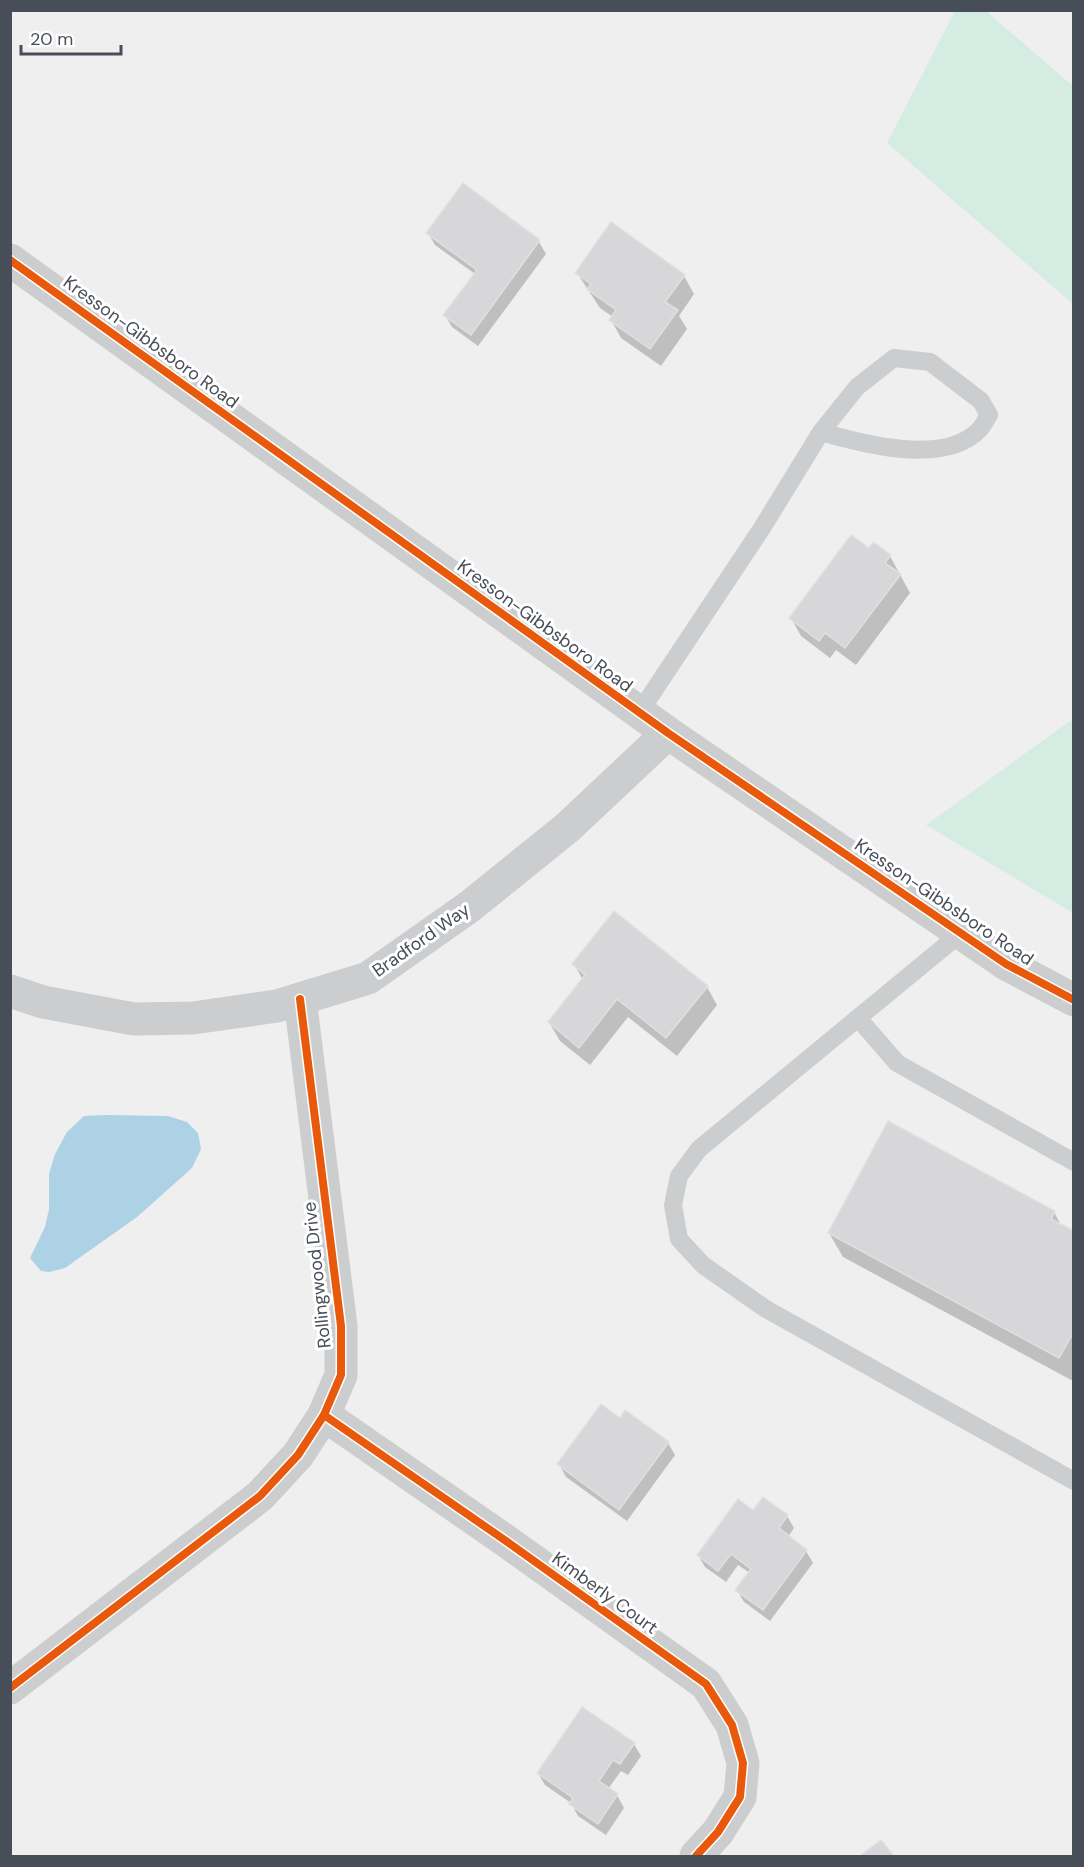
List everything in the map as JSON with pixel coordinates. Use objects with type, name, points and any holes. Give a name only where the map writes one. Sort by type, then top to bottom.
[{"type":"street","name":"Kresson-Gibbsboro Road","points":[[10,260],[639,713],[1006,964],[1074,1000]]},
{"type":"street","name":"Bradford Way","points":[[10,990],[43,1002],[134,1019],[193,1018],[277,1006],[368,978],[469,907],[567,828],[668,733]]},
{"type":"street","name":"Rollingwood Drive","points":[[10,1688],[260,1496],[298,1455],[324,1415],[341,1375],[341,1326],[300,999]]},
{"type":"street","name":"Kimberly Court","points":[[324,1415],[706,1684],[732,1725],[742,1763],[740,1797],[718,1832],[696,1857]]},
{"type":"lane","points":[[639,713],[756,537],[821,432],[857,387],[894,358],[930,362],[981,401],[989,414],[979,430],[959,443],[916,451],[856,442],[821,432]]},
{"type":"lane","points":[[961,933],[699,1149],[680,1176],[673,1205],[679,1239],[703,1265],[766,1308],[1074,1481]]},
{"type":"lane","points":[[858,1018],[897,1063],[1074,1162]]},
{"type":"green space","points":[[955,11],[986,11],[1073,86],[1073,304],[887,143]]},
{"type":"green space","points":[[1073,719],[1073,913],[926,825]]},
{"type":"water","points":[[84,1116],[168,1116],[187,1122],[198,1133],[201,1149],[192,1168],[137,1217],[65,1268],[49,1272],[41,1271],[30,1258],[45,1227],[49,1209],[49,1174],[55,1154],[67,1132]]},
{"type":"building","points":[[463,183],[540,240],[471,335],[443,315],[477,270],[426,233]]},
{"type":"building","points":[[611,222],[685,275],[665,302],[678,310],[650,349],[609,320],[616,310],[587,289],[591,284],[575,273]]},
{"type":"building","points":[[851,535],[869,548],[873,542],[891,555],[885,563],[901,574],[845,648],[825,633],[819,641],[789,618]]},
{"type":"building","points":[[614,911],[708,986],[666,1038],[617,999],[579,1048],[548,1022],[585,975],[572,964]]},
{"type":"building","points":[[888,1121],[1055,1211],[1051,1219],[1074,1231],[1074,1331],[1059,1358],[828,1233]]},
{"type":"building","points":[[601,1404],[620,1418],[625,1410],[669,1442],[619,1510],[557,1464]]},
{"type":"building","points":[[763,1497],[788,1515],[779,1528],[807,1550],[763,1610],[735,1590],[751,1569],[731,1554],[718,1571],[697,1555],[738,1499],[753,1510]]},
{"type":"building","points":[[582,1707],[635,1743],[620,1764],[613,1760],[599,1781],[618,1794],[598,1824],[569,1804],[573,1798],[537,1773]]},
{"type":"building","points":[[881,1840],[894,1856],[860,1856]]},
{"type":"cycle path","points":[[10,260],[668,733],[1006,964],[1074,1000]]},
{"type":"cycle path","points":[[10,1688],[260,1496],[298,1455],[324,1415],[341,1375],[341,1326],[300,999]]},
{"type":"cycle path","points":[[324,1415],[706,1684],[732,1725],[743,1763],[740,1797],[718,1832],[696,1856]]}]
